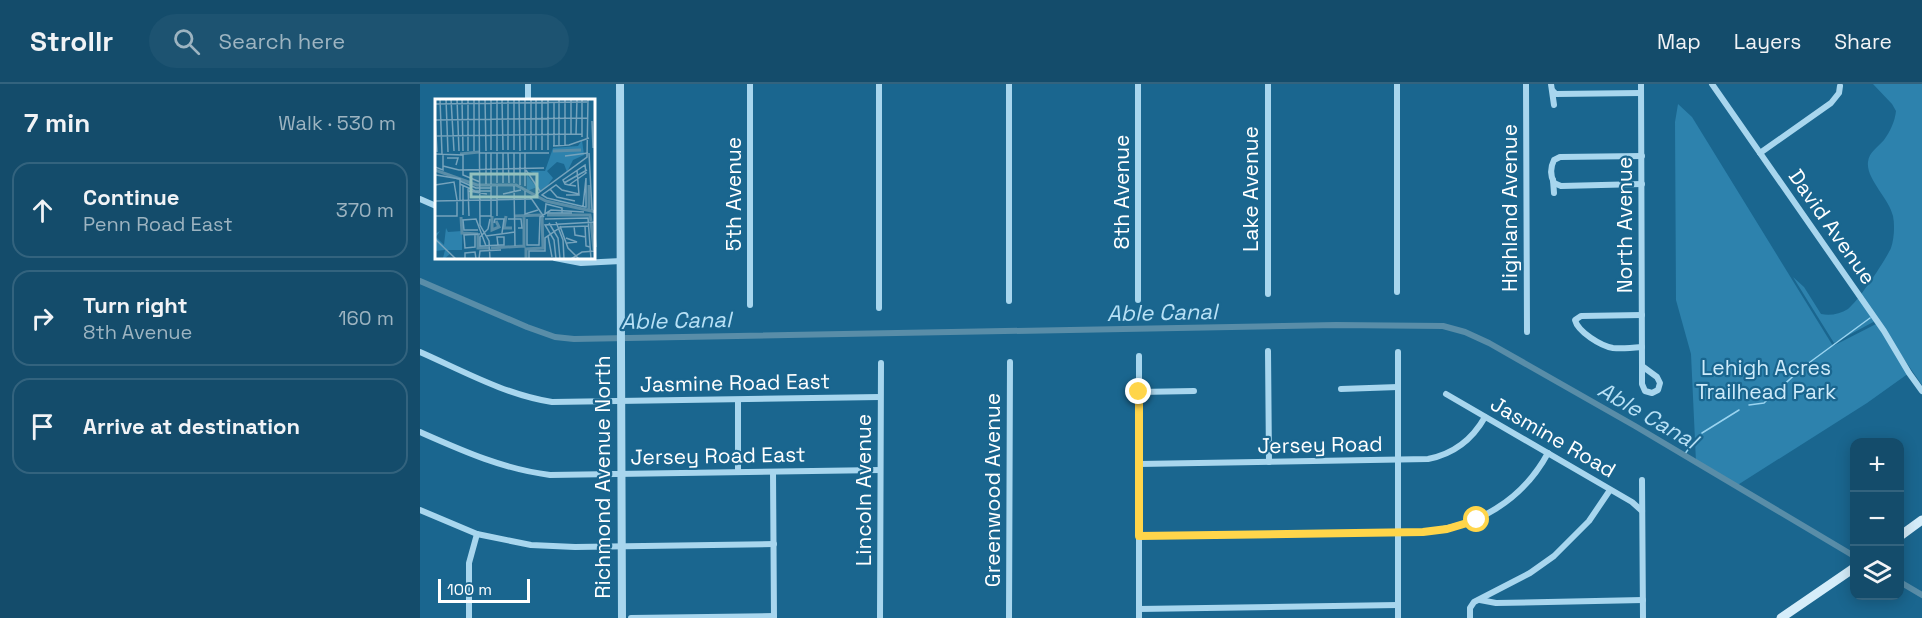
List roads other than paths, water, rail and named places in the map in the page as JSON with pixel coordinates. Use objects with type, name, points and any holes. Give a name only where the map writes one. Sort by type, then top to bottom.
[{"type":"main road","points":[[1904,533],[1922,520]]},
{"type":"main road","points":[[1780,618],[1850,571]]},
{"type":"street","name":"Richmond Avenue North","points":[[620,84],[622,618]]},
{"type":"street","name":"5th Avenue","points":[[750,84],[750,305]]},
{"type":"street","points":[[879,84],[879,308]]},
{"type":"street","points":[[1009,84],[1009,301]]},
{"type":"street","name":"8th Avenue","points":[[1138,84],[1138,300]]},
{"type":"street","name":"Lake Avenue","points":[[1268,84],[1268,294]]},
{"type":"street","points":[[1397,84],[1397,292]]},
{"type":"street","name":"Highland Avenue","points":[[1526,84],[1527,332]]},
{"type":"street","name":"North Avenue","points":[[1641,84],[1642,366]]},
{"type":"street","name":"David Avenue","points":[[1712,84],[1884,331],[1922,391]]},
{"type":"street","points":[[1552,87],[1556,94],[1641,93]]},
{"type":"street","points":[[1552,87],[1554,105]]},
{"type":"street","points":[[1760,153],[1831,103],[1836,98],[1840,87]]},
{"type":"street","points":[[1554,194],[1551,166],[1554,160],[1560,157],[1641,156]]},
{"type":"street","points":[[1553,180],[1561,186],[1641,184]]},
{"type":"street","points":[[420,199],[435,206]]},
{"type":"street","points":[[565,260],[580,263],[621,261]]},
{"type":"street","points":[[1642,315],[1581,316],[1575,320],[1582,332],[1609,347],[1642,347]]},
{"type":"street","points":[[1268,351],[1269,462]]},
{"type":"street","name":"Jasmine Road East","points":[[420,352],[512,392],[537,400],[621,402],[880,397]]},
{"type":"street","points":[[1398,352],[1398,618]]},
{"type":"street","points":[[1139,356],[1139,618]]},
{"type":"street","name":"Greenwood Avenue","points":[[1009,618],[1010,362]]},
{"type":"street","name":"Lincoln Avenue","points":[[880,363],[880,618]]},
{"type":"street","points":[[1341,389],[1398,387]]},
{"type":"street","points":[[1139,392],[1194,391]]},
{"type":"street","name":"Jasmine Road","points":[[1446,394],[1632,502],[1642,511]]},
{"type":"street","points":[[738,400],[738,472]]},
{"type":"street","name":"Jersey Road","points":[[1139,464],[1428,459],[1451,452],[1468,440],[1485,417]]},
{"type":"street","name":"Jersey Road East","points":[[420,432],[474,455],[515,469],[567,476],[880,470]]},
{"type":"street","points":[[1139,536],[1423,532],[1447,529],[1467,524],[1502,505],[1524,487],[1548,453]]},
{"type":"street","points":[[631,618],[774,617],[773,472]]},
{"type":"street","points":[[1642,480],[1642,618]]},
{"type":"street","points":[[1470,618],[1470,608],[1474,602],[1530,573],[1554,556],[1584,527],[1610,490]]},
{"type":"street","points":[[420,510],[477,534],[539,546],[774,544]]},
{"type":"street","points":[[469,618],[469,563],[477,534]]},
{"type":"street","points":[[1480,600],[1496,603],[1643,600]]},
{"type":"street","points":[[1139,609],[1398,605]]},
{"type":"waterway","name":"Able Canal","points":[[420,281],[527,327],[555,337],[574,339],[1336,325],[1443,326],[1465,332],[1489,343],[1635,426],[1850,554]]},
{"type":"waterway","points":[[1806,365],[1870,318]]},
{"type":"waterway","points":[[1749,405],[1764,403],[1801,369]]},
{"type":"waterway","points":[[1702,433],[1739,410]]},
{"type":"waterway","points":[[1684,455],[1696,439]]},
{"type":"waterway","name":"Able Canal","points":[[1904,584],[1922,595]]},
{"type":"park label","name":"Lehigh Acres Trailhead Park","points":[[1766,380]]}]
